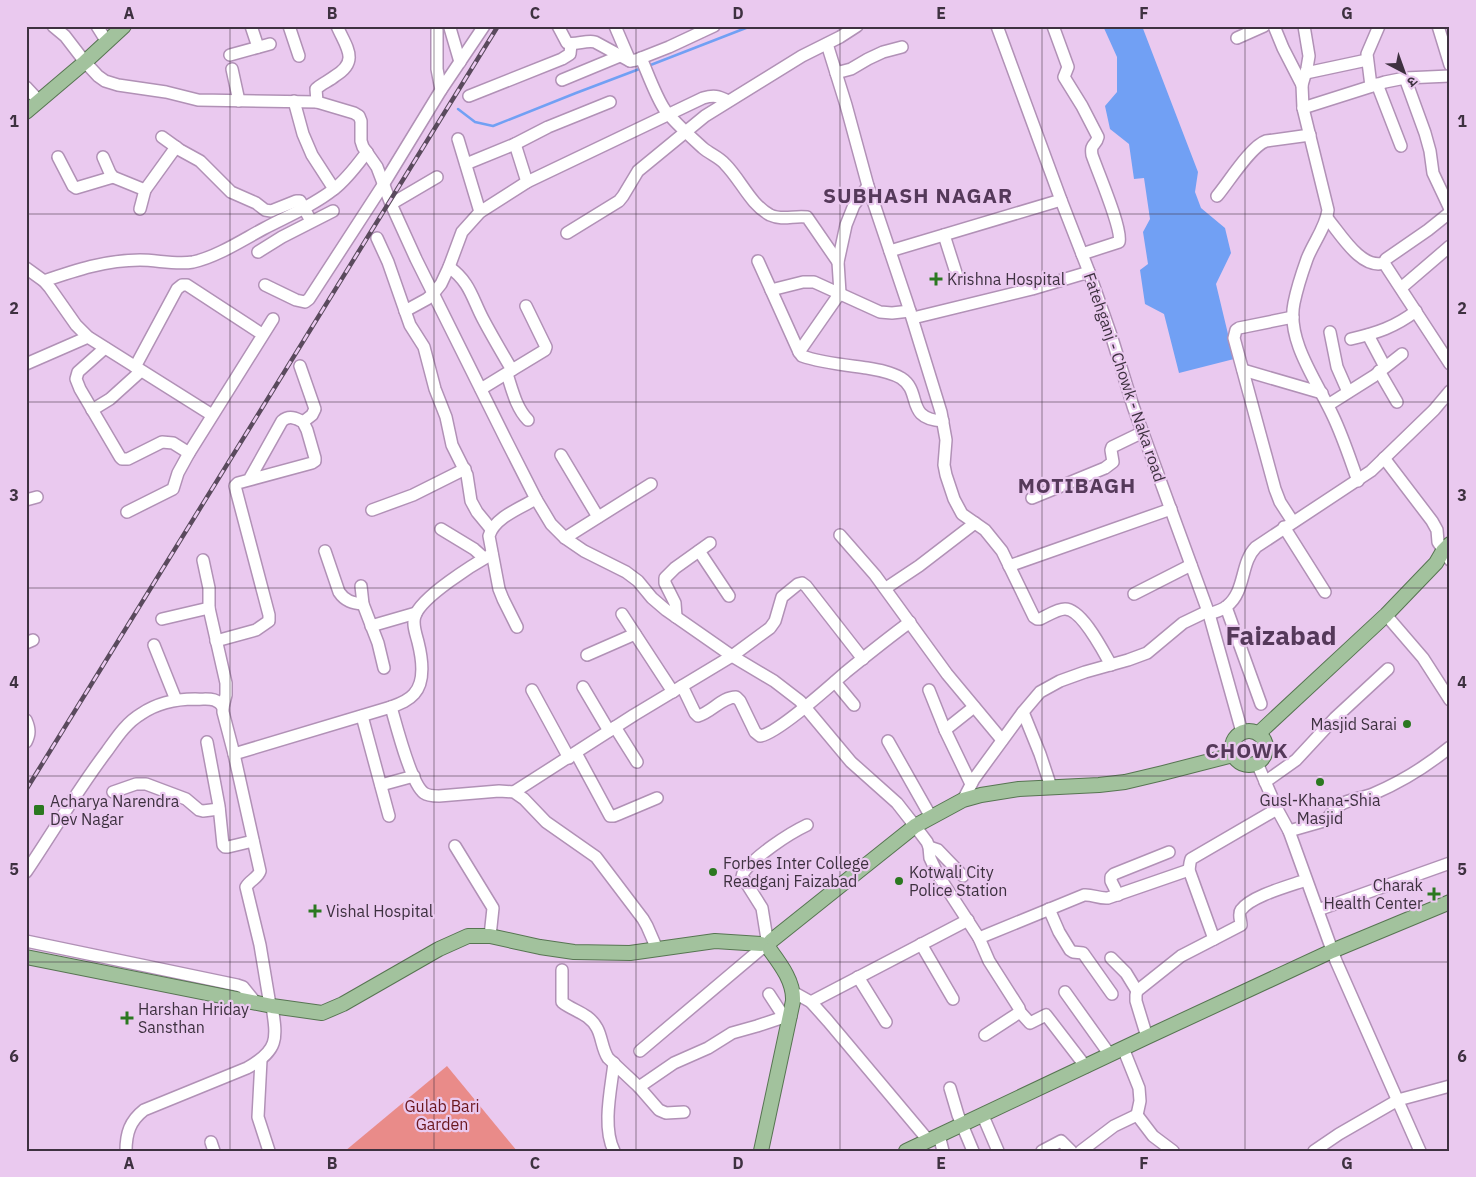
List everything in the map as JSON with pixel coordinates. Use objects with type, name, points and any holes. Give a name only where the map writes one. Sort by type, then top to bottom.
[{"type":"main road","points":[[26,112],[124,26]]},
{"type":"main road","points":[[1259,733],[1386,615],[1446,555]]},
{"type":"main road","points":[[1254,731],[1263,737],[1266,749],[1262,760],[1257,763],[1245,765],[1233,755],[1233,741],[1242,732],[1254,731]]},
{"type":"main road","points":[[26,957],[271,1006],[322,1013],[343,1004],[439,949],[468,936],[490,936],[574,952],[630,953],[716,941],[766,944],[915,826],[963,800],[1019,788],[1125,782],[1233,755]]},
{"type":"main road","points":[[906,1151],[983,1116],[1146,1036],[1332,951],[1450,902]]},
{"type":"main road","points":[[761,1151],[793,992],[785,973],[766,944]]},
{"type":"street","points":[[53,26],[65,36],[98,76],[105,81],[118,85],[166,92],[190,99],[239,102],[317,102],[359,116],[362,121],[362,141],[377,167],[391,204],[433,294],[536,499],[551,524],[584,552],[626,572],[638,581],[660,605],[676,618],[732,656],[789,691],[805,706],[851,762],[897,803],[915,826],[929,847],[930,858],[938,875],[979,938],[989,961],[1020,1012],[1030,1024],[1046,1015],[1086,1066]]},
{"type":"street","points":[[97,26],[107,42]]},
{"type":"street","points":[[251,26],[258,47]]},
{"type":"street","points":[[289,26],[299,56]]},
{"type":"street","points":[[317,102],[316,89],[344,71],[350,60],[348,50],[337,26]]},
{"type":"street","points":[[265,285],[296,300],[306,302],[309,299],[384,185],[441,90],[484,26]]},
{"type":"street","points":[[558,26],[565,40],[571,44],[595,42],[636,62]]},
{"type":"street","points":[[615,26],[663,106],[686,132],[705,150],[724,163],[761,209],[778,218],[807,217],[838,262]]},
{"type":"street","points":[[562,80],[636,62],[714,26]]},
{"type":"street","points":[[567,233],[619,201],[624,196],[638,171],[705,116],[809,52],[827,44],[857,26]]},
{"type":"street","name":"Fatehganj - Chowk - Naka road","points":[[997,26],[1089,272],[1143,432],[1209,613],[1242,732]]},
{"type":"street","points":[[1053,26],[1068,67],[1064,77],[1098,137],[1098,140],[1092,145],[1092,155],[1120,236],[1119,242],[1082,254]]},
{"type":"street","points":[[1237,38],[1264,26]]},
{"type":"street","points":[[1274,26],[1302,85]]},
{"type":"street","points":[[1379,26],[1368,48],[1367,60],[1374,85],[1401,146]]},
{"type":"street","points":[[1438,26],[1450,65]]},
{"type":"street","points":[[1306,27],[1309,56],[1302,85],[1303,108],[1328,210],[1327,218],[1307,259],[1294,302],[1295,335],[1328,405],[1358,481]]},
{"type":"street","points":[[450,28],[460,62]]},
{"type":"street","points":[[436,30],[437,69],[441,90]]},
{"type":"street","points":[[230,55],[270,44]]},
{"type":"street","points":[[469,96],[562,60],[570,54],[571,44]]},
{"type":"street","points":[[827,44],[868,186],[911,315],[943,422],[946,440],[944,465],[958,509],[985,530],[1002,551],[1034,617],[1040,619],[1060,610],[1072,610],[1084,622],[1112,665]]},
{"type":"street","points":[[836,73],[851,68],[883,52],[902,47]]},
{"type":"street","points":[[1306,73],[1367,60]]},
{"type":"street","points":[[232,69],[239,102]]},
{"type":"street","points":[[1303,108],[1374,85],[1406,78],[1450,76]]},
{"type":"street","points":[[1384,263],[1386,259],[1448,214],[1450,210],[1433,174],[1425,133],[1406,78]]},
{"type":"street","points":[[26,87],[39,101]]},
{"type":"street","points":[[405,311],[433,294],[441,284],[462,232],[480,212],[527,182],[703,98],[712,95],[728,101]]},
{"type":"street","points":[[294,101],[303,134],[312,155],[334,189]]},
{"type":"street","points":[[466,164],[515,144],[548,127],[610,102]]},
{"type":"street","points":[[1217,196],[1261,142],[1310,135]]},
{"type":"street","points":[[162,137],[200,160],[231,192],[256,203],[264,210],[271,211],[300,201],[311,221]]},
{"type":"street","points":[[458,139],[480,212]]},
{"type":"street","points":[[515,144],[527,182]]},
{"type":"street","points":[[140,209],[145,190],[176,147]]},
{"type":"street","points":[[44,281],[78,269],[116,261],[193,262],[217,253],[334,189],[367,152]]},
{"type":"street","points":[[58,157],[76,188],[113,177]]},
{"type":"street","points":[[103,157],[113,177],[145,190]]},
{"type":"street","points":[[391,204],[437,177]]},
{"type":"street","points":[[799,352],[840,293],[838,262],[846,225],[850,213],[868,186]]},
{"type":"street","points":[[890,251],[1061,200]]},
{"type":"street","points":[[258,252],[311,221],[333,211]]},
{"type":"street","points":[[1327,218],[1358,256],[1373,264],[1384,263]]},
{"type":"street","points":[[944,234],[958,279]]},
{"type":"street","points":[[377,238],[388,262],[410,325],[424,347],[435,389],[446,417],[452,445],[465,469],[473,506],[491,529]]},
{"type":"street","points":[[1401,288],[1450,246]]},
{"type":"street","points":[[758,261],[802,356],[884,371],[900,377],[910,387],[915,406],[921,414],[929,420],[943,422]]},
{"type":"street","points":[[1384,263],[1450,364]]},
{"type":"street","points":[[449,267],[458,274],[470,289],[509,372],[518,405],[528,420]]},
{"type":"street","points":[[26,268],[44,281],[76,325],[88,337],[212,415]]},
{"type":"street","points":[[771,290],[809,281],[820,284],[880,312],[911,315],[1032,289],[1089,272]]},
{"type":"street","points":[[92,410],[110,399],[138,369],[177,289],[182,285],[187,285],[262,334]]},
{"type":"street","points":[[481,389],[546,350],[526,306]]},
{"type":"street","points":[[1351,339],[1396,325],[1416,311]]},
{"type":"street","points":[[1293,317],[1250,325],[1236,330],[1234,338],[1277,495],[1289,524],[1325,592]]},
{"type":"street","points":[[127,512],[173,489],[178,473],[189,453],[273,319]]},
{"type":"street","points":[[1330,332],[1337,367],[1348,392]]},
{"type":"street","points":[[1368,335],[1397,402]]},
{"type":"street","points":[[26,364],[88,337]]},
{"type":"street","points":[[105,348],[76,376],[80,389],[122,459],[128,459],[162,442],[173,443],[189,453]]},
{"type":"street","points":[[1328,405],[1402,354]]},
{"type":"street","points":[[300,366],[315,409],[312,415],[303,422]]},
{"type":"street","points":[[1243,370],[1322,393]]},
{"type":"street","points":[[963,800],[971,784],[1022,712],[1047,687],[1084,672],[1147,653],[1182,623],[1226,607],[1236,595],[1251,552],[1289,524],[1358,481],[1434,410],[1450,392]]},
{"type":"street","points":[[216,641],[256,630],[268,621],[269,615],[235,486],[238,482],[249,480],[312,463],[315,461],[308,430],[303,422],[290,417],[282,421],[249,480]]},
{"type":"street","points":[[1032,498],[1105,468],[1113,462],[1112,447],[1143,432]]},
{"type":"street","points":[[561,455],[598,517]]},
{"type":"street","points":[[1384,458],[1432,521],[1438,542],[1446,555]]},
{"type":"street","points":[[372,510],[413,495],[465,469]]},
{"type":"street","points":[[566,538],[651,484]]},
{"type":"street","points":[[517,627],[503,599],[488,556],[489,536],[491,529],[496,523],[536,499]]},
{"type":"street","points":[[1009,566],[1171,508]]},
{"type":"street","points":[[886,588],[919,566],[974,523]]},
{"type":"street","points":[[441,529],[488,556]]},
{"type":"street","points":[[840,535],[886,588],[948,674],[1002,740]]},
{"type":"street","points":[[676,618],[676,603],[665,583],[665,578],[675,568],[710,542]]},
{"type":"street","points":[[325,551],[342,597],[351,602],[363,604]]},
{"type":"street","points":[[699,551],[729,596]]},
{"type":"street","points":[[234,754],[391,707],[409,699],[415,693],[420,683],[421,658],[414,626],[416,613],[424,602],[464,571],[488,556]]},
{"type":"street","points":[[126,1151],[127,1134],[130,1124],[137,1115],[144,1110],[247,1068],[269,1053],[274,1042],[275,1031],[260,945],[246,887],[257,877],[260,871],[223,706],[227,688],[209,608],[209,588],[202,560]]},
{"type":"street","points":[[1134,594],[1192,565]]},
{"type":"street","points":[[514,792],[612,729],[732,656],[770,628],[775,621],[782,597],[798,584],[802,583],[863,659]]},
{"type":"street","points":[[361,586],[363,604],[378,643],[384,668]]},
{"type":"street","points":[[1226,607],[1261,704]]},
{"type":"street","points":[[162,619],[209,608]]},
{"type":"street","points":[[371,626],[416,613]]},
{"type":"street","points":[[622,614],[635,634],[698,716],[730,697],[736,697],[740,701],[755,732],[760,736],[773,732],[910,622]]},
{"type":"street","points":[[1386,615],[1422,658],[1450,700]]},
{"type":"street","points":[[588,655],[635,634]]},
{"type":"street","points":[[154,645],[176,700]]},
{"type":"street","points":[[1265,782],[1296,760],[1335,718],[1388,669]]},
{"type":"street","points":[[835,682],[854,705]]},
{"type":"street","points":[[583,687],[637,762]]},
{"type":"street","points":[[532,690],[610,816],[656,798]]},
{"type":"street","points":[[929,690],[945,730],[971,784]]},
{"type":"street","points":[[26,872],[91,773],[132,720],[147,710],[176,700],[213,699],[220,702],[223,706]]},
{"type":"street","points":[[391,707],[402,746],[414,776],[425,794],[440,796],[499,791],[514,792],[524,798],[552,826],[596,856],[647,926],[656,949]]},
{"type":"street","points":[[945,730],[974,707]]},
{"type":"street","points":[[1022,712],[1040,754],[1051,787]]},
{"type":"street","points":[[362,716],[389,816]]},
{"type":"street","points":[[26,720],[30,736],[26,742]]},
{"type":"street","points":[[888,741],[930,817]]},
{"type":"street","points":[[207,742],[219,809],[223,845],[225,847],[253,841]]},
{"type":"street","points":[[1289,831],[1324,821],[1329,818],[1339,805],[1372,794],[1409,776],[1450,747]]},
{"type":"street","points":[[1257,763],[1289,831],[1332,951],[1420,1151]]},
{"type":"street","points":[[381,786],[414,776]]},
{"type":"street","points":[[113,792],[136,784],[146,784],[186,799],[199,810],[219,809]]},
{"type":"street","points":[[1214,938],[1190,870],[1191,859],[1277,809]]},
{"type":"street","points":[[640,1051],[766,944],[762,908],[744,881],[742,873],[784,838],[807,825]]},
{"type":"street","points":[[455,846],[493,908],[490,936]]},
{"type":"street","points":[[929,847],[938,850],[963,876]]},
{"type":"street","points":[[1118,895],[1111,880],[1114,874],[1169,852]]},
{"type":"street","points":[[1318,910],[1450,863]]},
{"type":"street","points":[[979,938],[1084,895],[1089,894],[1102,899],[1190,870]]},
{"type":"street","points":[[1146,1036],[1136,1001],[1138,991],[1181,956],[1241,925],[1240,910],[1252,902],[1270,893],[1306,880]]},
{"type":"street","points":[[1050,909],[1059,932],[1070,950],[1083,954],[1112,994]]},
{"type":"street","points":[[811,1002],[968,920]]},
{"type":"street","points":[[26,941],[237,984],[243,987],[256,1002]]},
{"type":"street","points":[[921,944],[953,999]]},
{"type":"street","points":[[1111,958],[1126,973],[1138,991]]},
{"type":"street","points":[[562,970],[562,1002],[592,1020],[600,1034],[605,1054],[662,1112],[684,1112]]},
{"type":"street","points":[[858,977],[886,1022]]},
{"type":"street","points":[[793,992],[811,1002],[934,1138],[943,1151]]},
{"type":"street","points":[[1065,992],[1110,1055]]},
{"type":"street","points":[[639,1087],[674,1063],[708,1048],[732,1032],[787,1017],[769,994]]},
{"type":"street","points":[[985,1035],[1020,1012]]},
{"type":"street","points":[[1123,1048],[1139,1088],[1140,1101],[1137,1115],[1153,1136],[1173,1151]]},
{"type":"street","points":[[261,1060],[258,1117],[268,1151]]},
{"type":"street","points":[[614,1063],[608,1115],[610,1138],[614,1151]]},
{"type":"street","points":[[1314,1151],[1339,1134],[1398,1100],[1450,1086]]},
{"type":"street","points":[[950,1088],[973,1151]]},
{"type":"street","points":[[1081,1151],[1114,1126],[1137,1115]]},
{"type":"street","points":[[983,1116],[998,1151]]},
{"type":"street","points":[[1042,1151],[1061,1141],[1072,1151]]},
{"type":"green space","name":"Gulab Bari Garden","points":[[447,1066],[517,1151],[345,1151]]},
{"type":"water","points":[[1103,26],[1142,26],[1198,172],[1195,192],[1201,208],[1225,228],[1231,253],[1216,284],[1234,359],[1179,373],[1164,314],[1145,304],[1140,270],[1148,264],[1143,232],[1150,219],[1144,178],[1134,179],[1129,144],[1110,129],[1105,106],[1117,92],[1117,57]]},
{"type":"waterway","points":[[648,66],[751,26]]},
{"type":"waterway","points":[[458,109],[475,122],[493,126],[642,68]]},
{"type":"railway","points":[[26,790],[498,26]]},
{"type":"place","name":"Krishna Hospital","points":[[936,279]]},
{"type":"place","name":"Masjid Sarai","points":[[1407,724]]},
{"type":"place","name":"Gusl-Khana-Shia Masjid","points":[[1320,782]]},
{"type":"place","name":"Acharya Narendra Dev Nagar","points":[[39,810]]},
{"type":"place","name":"Forbes Inter College Readganj Faizabad","points":[[713,872]]},
{"type":"place","name":"Kotwali City Police Station","points":[[899,881]]},
{"type":"place","name":"Charak Health Center","points":[[1434,894]]},
{"type":"place","name":"Vishal Hospital","points":[[315,911]]},
{"type":"place","name":"Harshan Hriday Sansthan","points":[[127,1018]]},
{"type":"district","name":"SUBHASH NAGAR","points":[[918,196]]},
{"type":"district","name":"MOTIBAGH","points":[[1077,486]]},
{"type":"district","name":"Faizabad","points":[[1281,636]]},
{"type":"district","name":"CHOWK","points":[[1247,751]]}]
